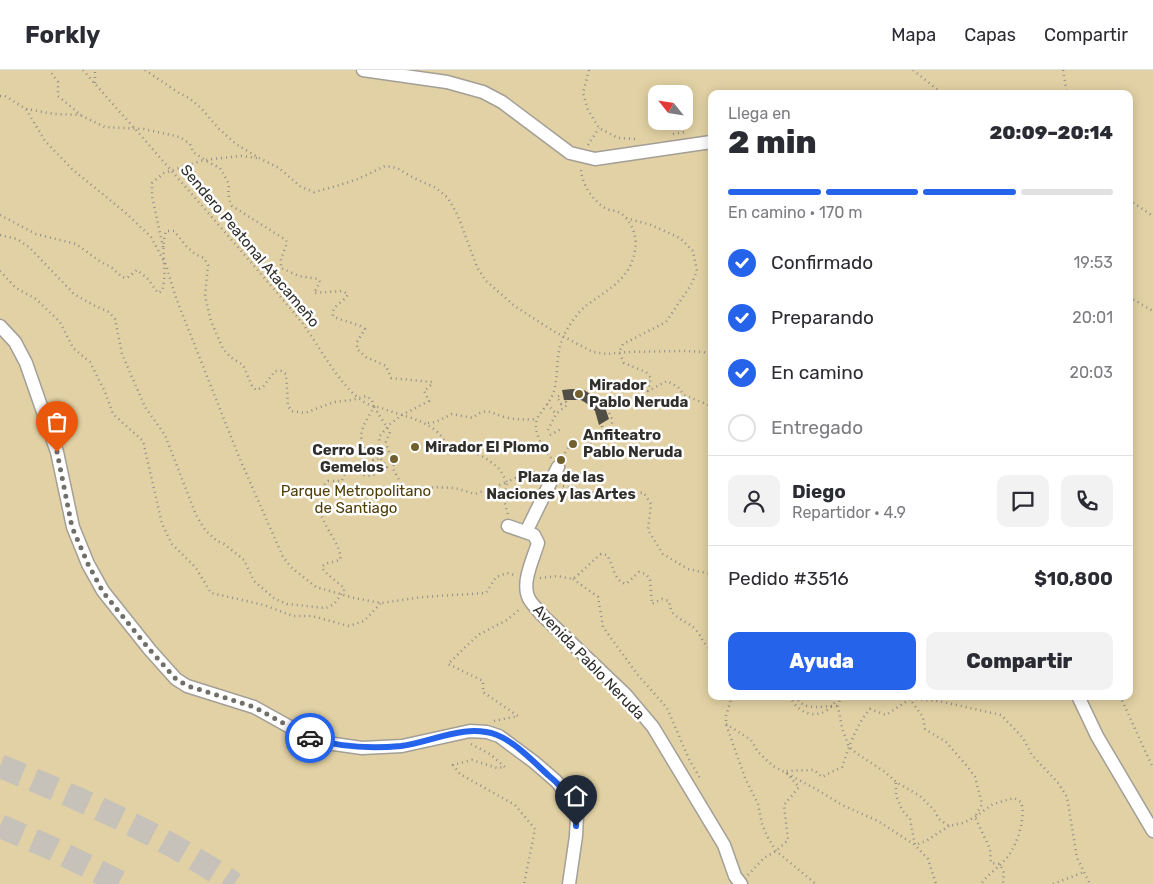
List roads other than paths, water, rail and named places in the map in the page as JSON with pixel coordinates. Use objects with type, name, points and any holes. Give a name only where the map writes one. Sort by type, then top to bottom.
[{"type":"street","points":[[363,70],[447,82],[483,92],[502,102],[570,153],[595,159],[708,142]]},
{"type":"street","points":[[0,326],[15,342],[26,363],[57,452],[72,527],[88,564],[103,592],[176,679],[188,686],[254,707],[308,737],[327,743],[362,748],[402,746],[470,731],[487,732],[499,736],[550,776],[571,800],[577,816],[569,884]]},
{"type":"street","points":[[508,526],[526,532],[558,467]]},
{"type":"street","name":"Avenida Pablo Neruda","points":[[526,532],[534,535],[538,544],[528,577],[526,591],[530,601],[626,695],[653,727],[724,845],[739,882]]},
{"type":"street","points":[[1080,700],[1097,736],[1153,830]]},
{"type":"tunnel","points":[[0,766],[61,791],[150,833],[234,884]]},
{"type":"tunnel","points":[[0,826],[49,847],[123,884]]},
{"type":"place","name":"Mirador Pablo Neruda","points":[[579,394]]},
{"type":"place","name":"Anfiteatro Pablo Neruda","points":[[573,444]]},
{"type":"place","name":"Mirador El Plomo","points":[[415,447]]},
{"type":"place","name":"Cerro Los Gemelos","points":[[394,459]]},
{"type":"place","name":"Plaza de las Naciones y las Artes","points":[[561,460]]},
{"type":"park label","name":"Parque Metropolitano de Santiago","points":[[356,500]]}]
